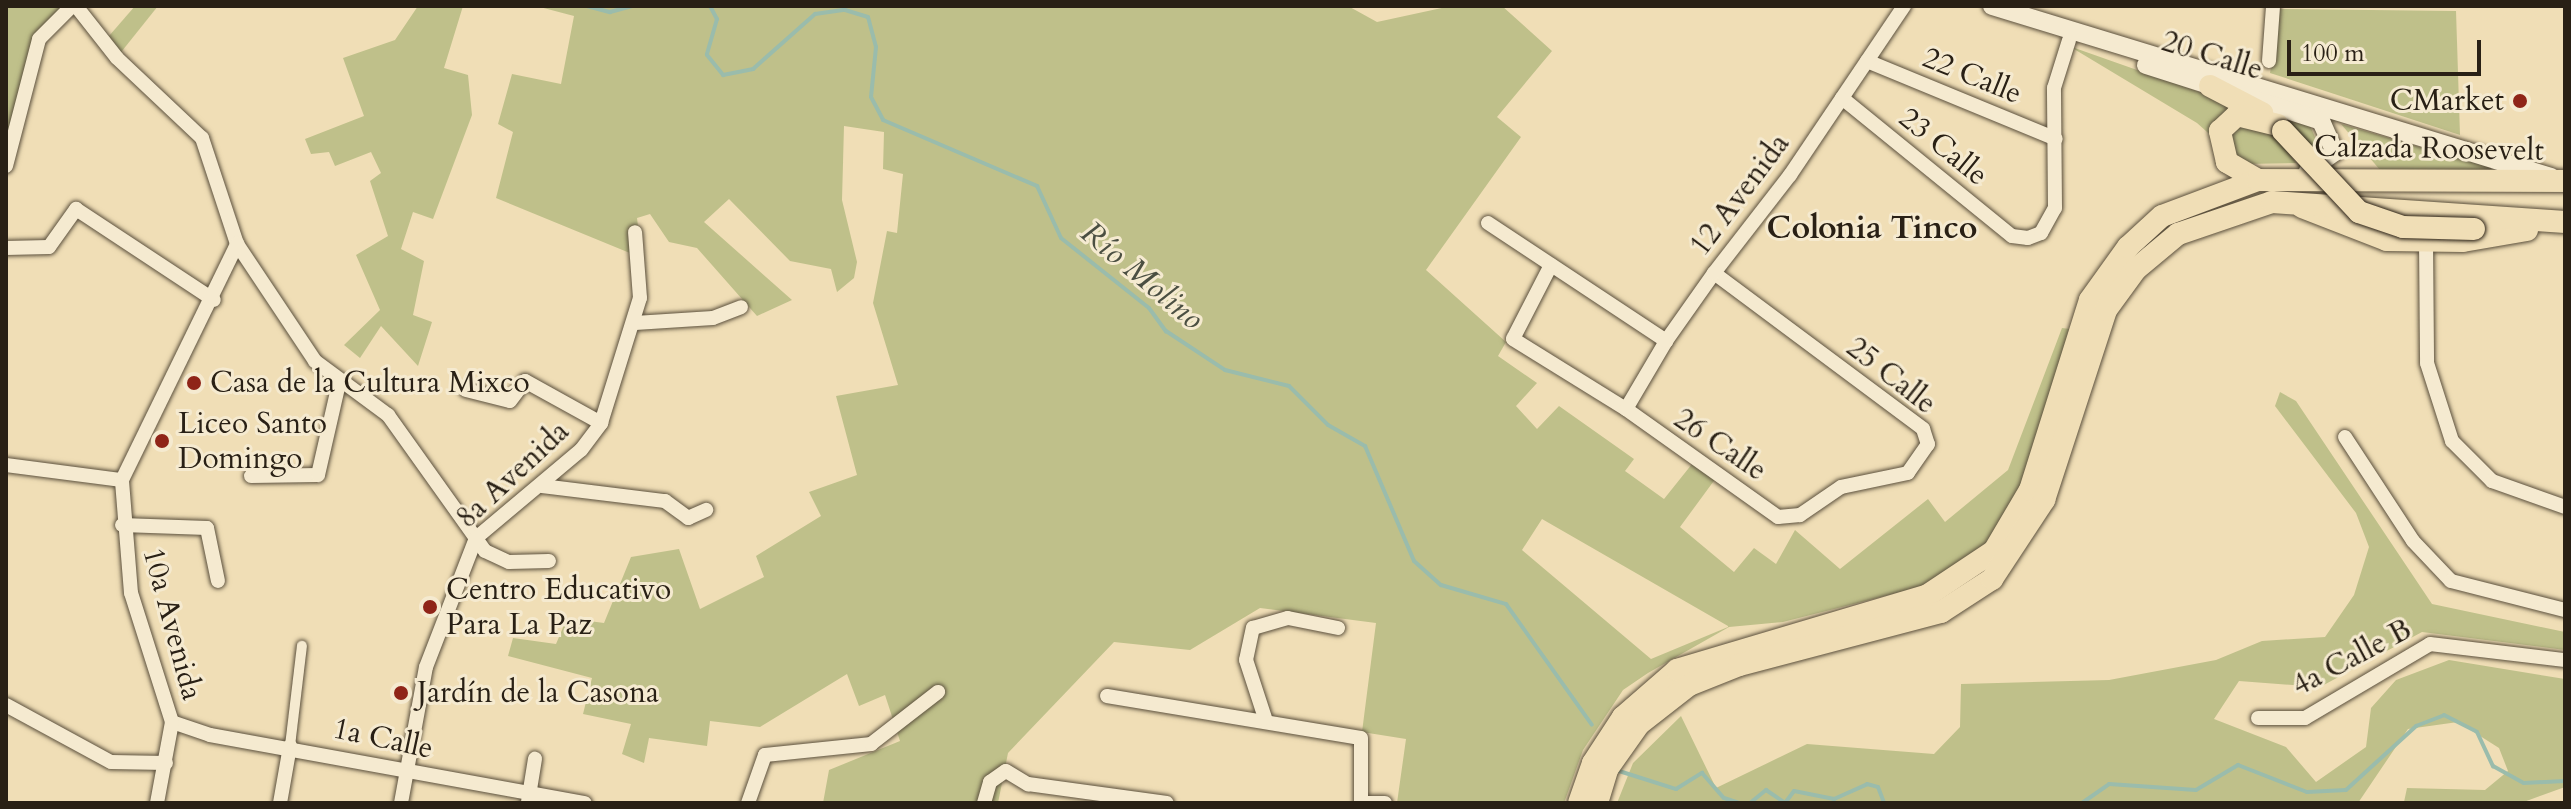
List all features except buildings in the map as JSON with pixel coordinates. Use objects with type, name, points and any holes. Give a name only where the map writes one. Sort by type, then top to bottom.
[{"type":"highway","points":[[2210,86],[2280,128],[2341,199],[2366,216],[2403,227],[2527,230]]},
{"type":"highway","points":[[2258,180],[2227,162],[2220,131],[2237,115],[2280,128]]},
{"type":"highway","name":"Calzada Roosevelt","points":[[1579,803],[1593,763],[1623,717],[1677,670],[1719,651],[1928,595],[1978,566],[2008,534],[2030,490],[2077,335],[2106,273],[2162,216],[2258,180],[2565,181]]},
{"type":"highway","name":"Calzada Roosevelt","points":[[1597,803],[1608,768],[1639,724],[1689,685],[1739,665],[1941,612],[1992,579],[2037,515],[2099,328],[2136,269],[2178,234],[2215,215],[2294,203],[2563,222]]},
{"type":"highway","points":[[2294,203],[2358,234],[2426,241],[2527,230],[2563,222]]},
{"type":"main road","name":"20 Calle","points":[[1992,6],[2051,27],[2565,181]]},
{"type":"main road","name":"20 Calle","points":[[2051,27],[2069,40],[2311,115],[2328,129],[2332,159],[2292,178]]},
{"type":"street","points":[[6,166],[39,39],[74,6],[117,58],[202,138],[237,244],[315,361],[401,430],[476,538],[496,558],[549,561]]},
{"type":"street","name":"12 Avenida","points":[[1629,413],[1666,341],[1842,98],[1904,6]]},
{"type":"street","points":[[2269,61],[2273,6]]},
{"type":"street","points":[[2056,139],[2054,88],[2069,40]]},
{"type":"street","name":"22 Calle","points":[[1867,61],[2056,139]]},
{"type":"street","name":"23 Calle","points":[[1842,98],[2012,236],[2041,233],[2055,208],[2056,139]]},
{"type":"street","points":[[6,248],[49,247],[76,209],[214,300]]},
{"type":"street","points":[[1488,223],[1666,341]]},
{"type":"street","name":"8a Avenida","points":[[401,803],[426,667],[476,538],[542,486],[601,423],[635,323],[642,278],[635,232]]},
{"type":"street","points":[[2426,241],[2427,363],[2452,441],[2492,481],[2565,507]]},
{"type":"street","name":"10a Avenida","points":[[157,803],[172,722],[131,593],[122,525],[122,480],[214,300],[237,244]]},
{"type":"street","name":"26 Calle","points":[[1551,265],[1513,339],[1629,413],[1778,517]]},
{"type":"street","name":"25 Calle","points":[[1714,273],[1927,438],[1908,473],[1841,487],[1800,515],[1778,517]]},
{"type":"street","points":[[635,323],[713,318],[741,307]]},
{"type":"street","points":[[466,390],[510,401],[525,381],[601,423]]},
{"type":"street","points":[[251,476],[318,475],[339,383]]},
{"type":"street","points":[[2345,437],[2413,541],[2451,581],[2565,610]]},
{"type":"street","points":[[6,465],[122,480]]},
{"type":"street","points":[[542,486],[665,501],[688,518],[706,510]]},
{"type":"street","points":[[122,525],[207,528],[218,581]]},
{"type":"street","points":[[1265,718],[1246,660],[1253,628],[1288,618],[1338,628]]},
{"type":"street","name":"4a Calle B","points":[[2258,718],[2305,718],[2430,644],[2565,660]]},
{"type":"street","points":[[280,803],[302,646]]},
{"type":"street","points":[[748,803],[765,755],[871,744],[938,692]]},
{"type":"street","points":[[1107,696],[1265,718],[1361,738],[1361,803],[1385,803]]},
{"type":"street","points":[[6,705],[111,762],[166,763]]},
{"type":"street","name":"1a Calle","points":[[172,722],[528,798],[585,803]]},
{"type":"street","points":[[528,798],[535,759]]},
{"type":"street","points":[[984,803],[990,782],[1006,771],[1028,784],[1167,803]]},
{"type":"green space","points":[[6,6],[61,6],[42,43],[6,172]]},
{"type":"green space","points":[[135,6],[158,6],[118,56],[109,36]]},
{"type":"green space","points":[[418,6],[463,6],[444,68],[468,75],[472,115],[433,219],[413,212],[401,249],[424,261],[413,315],[432,322],[418,366],[381,326],[360,358],[344,345],[380,310],[356,255],[388,236],[370,181],[381,173],[371,152],[335,166],[329,152],[311,154],[305,139],[364,116],[343,58],[395,40]]},
{"type":"green space","points":[[536,6],[1348,6],[1377,22],[1451,6],[1502,6],[1552,51],[1497,117],[1521,137],[1426,270],[1506,342],[1498,356],[1537,383],[1516,406],[1537,429],[1559,406],[1634,459],[1625,471],[1664,499],[1692,464],[1716,478],[1680,527],[1734,572],[1754,548],[1776,564],[1795,530],[1840,569],[1928,499],[1945,522],[2008,470],[2062,328],[2070,329],[2017,499],[1996,537],[1936,583],[1783,622],[1729,627],[1648,673],[1623,690],[1583,750],[1564,803],[1397,803],[1406,739],[1362,732],[1376,623],[1260,608],[1190,650],[1114,642],[1008,753],[998,803],[823,803],[829,770],[900,741],[885,695],[859,706],[847,674],[760,727],[710,721],[707,746],[649,738],[644,763],[622,754],[631,724],[583,714],[592,678],[508,656],[513,638],[556,644],[567,618],[604,623],[631,557],[679,549],[700,609],[764,577],[756,556],[821,516],[809,492],[857,475],[836,396],[898,385],[873,303],[887,231],[897,233],[903,174],[883,169],[884,132],[844,126],[842,200],[857,262],[854,278],[837,292],[831,269],[790,261],[729,199],[704,222],[792,300],[757,316],[697,248],[669,242],[650,214],[637,218],[642,258],[496,198],[513,132],[498,124],[512,74],[561,84],[574,16]],"holes":[[[1542,519],[1728,626],[1651,659],[1522,550]]]},
{"type":"green space","points":[[2280,9],[2456,11],[2460,135],[2270,73]]},
{"type":"green space","points":[[2069,46],[2208,95],[2274,134],[2296,163],[2243,164],[2197,123]]},
{"type":"green space","points":[[2278,118],[2307,119],[2322,153],[2314,160]]},
{"type":"green space","points":[[2341,124],[2499,170],[2380,170]]},
{"type":"green space","points":[[2280,392],[2296,401],[2432,604],[2565,632],[2565,650],[2422,632],[2320,687],[2239,681],[2214,719],[2286,747],[2316,782],[2366,747],[2371,708],[2396,680],[2449,660],[2565,679],[2565,787],[2521,803],[2404,802],[2407,788],[2485,790],[2508,771],[2499,748],[2458,722],[2408,729],[2358,803],[1617,803],[1633,763],[1681,716],[1716,788],[1807,744],[1934,754],[1960,727],[1961,684],[2109,680],[2216,660],[2262,641],[2325,637],[2354,595],[2369,547],[2356,513],[2275,406]]},
{"type":"waterway","name":"Río Molino","points":[[587,6],[610,12],[632,6]]},
{"type":"waterway","name":"Río Molino","points":[[710,6],[717,19],[707,55],[723,75],[753,69],[815,14],[845,10],[868,17],[876,47],[871,97],[883,120],[1037,186],[1061,238],[1149,308],[1166,331],[1225,370],[1289,386],[1328,425],[1365,446],[1414,561],[1441,585],[1506,604],[1592,725]]},
{"type":"waterway","name":"Río Molino","points":[[2082,803],[2109,784],[2196,790],[2238,765],[2307,792],[2346,790],[2416,726],[2444,715],[2477,732],[2493,766],[2524,783],[2565,781]]},
{"type":"waterway","name":"Río Molino","points":[[1619,771],[1676,789],[1702,773],[1724,798],[1739,803]]},
{"type":"waterway","name":"Río Molino","points":[[1750,803],[1766,790],[1785,803],[1794,791],[1834,799],[1867,784],[1878,787],[1884,803]]},
{"type":"place","name":"CMarket","points":[[2520,101]]},
{"type":"place","name":"Casa de la Cultura Mixco","points":[[194,383]]},
{"type":"place","name":"Liceo Santo Domingo","points":[[162,441]]},
{"type":"place","name":"Centro Educativo Para La Paz","points":[[430,607]]},
{"type":"place","name":"Jardín de la Casona","points":[[401,693]]},
{"type":"district","name":"Colonia Tinco","points":[[1872,228]]}]
